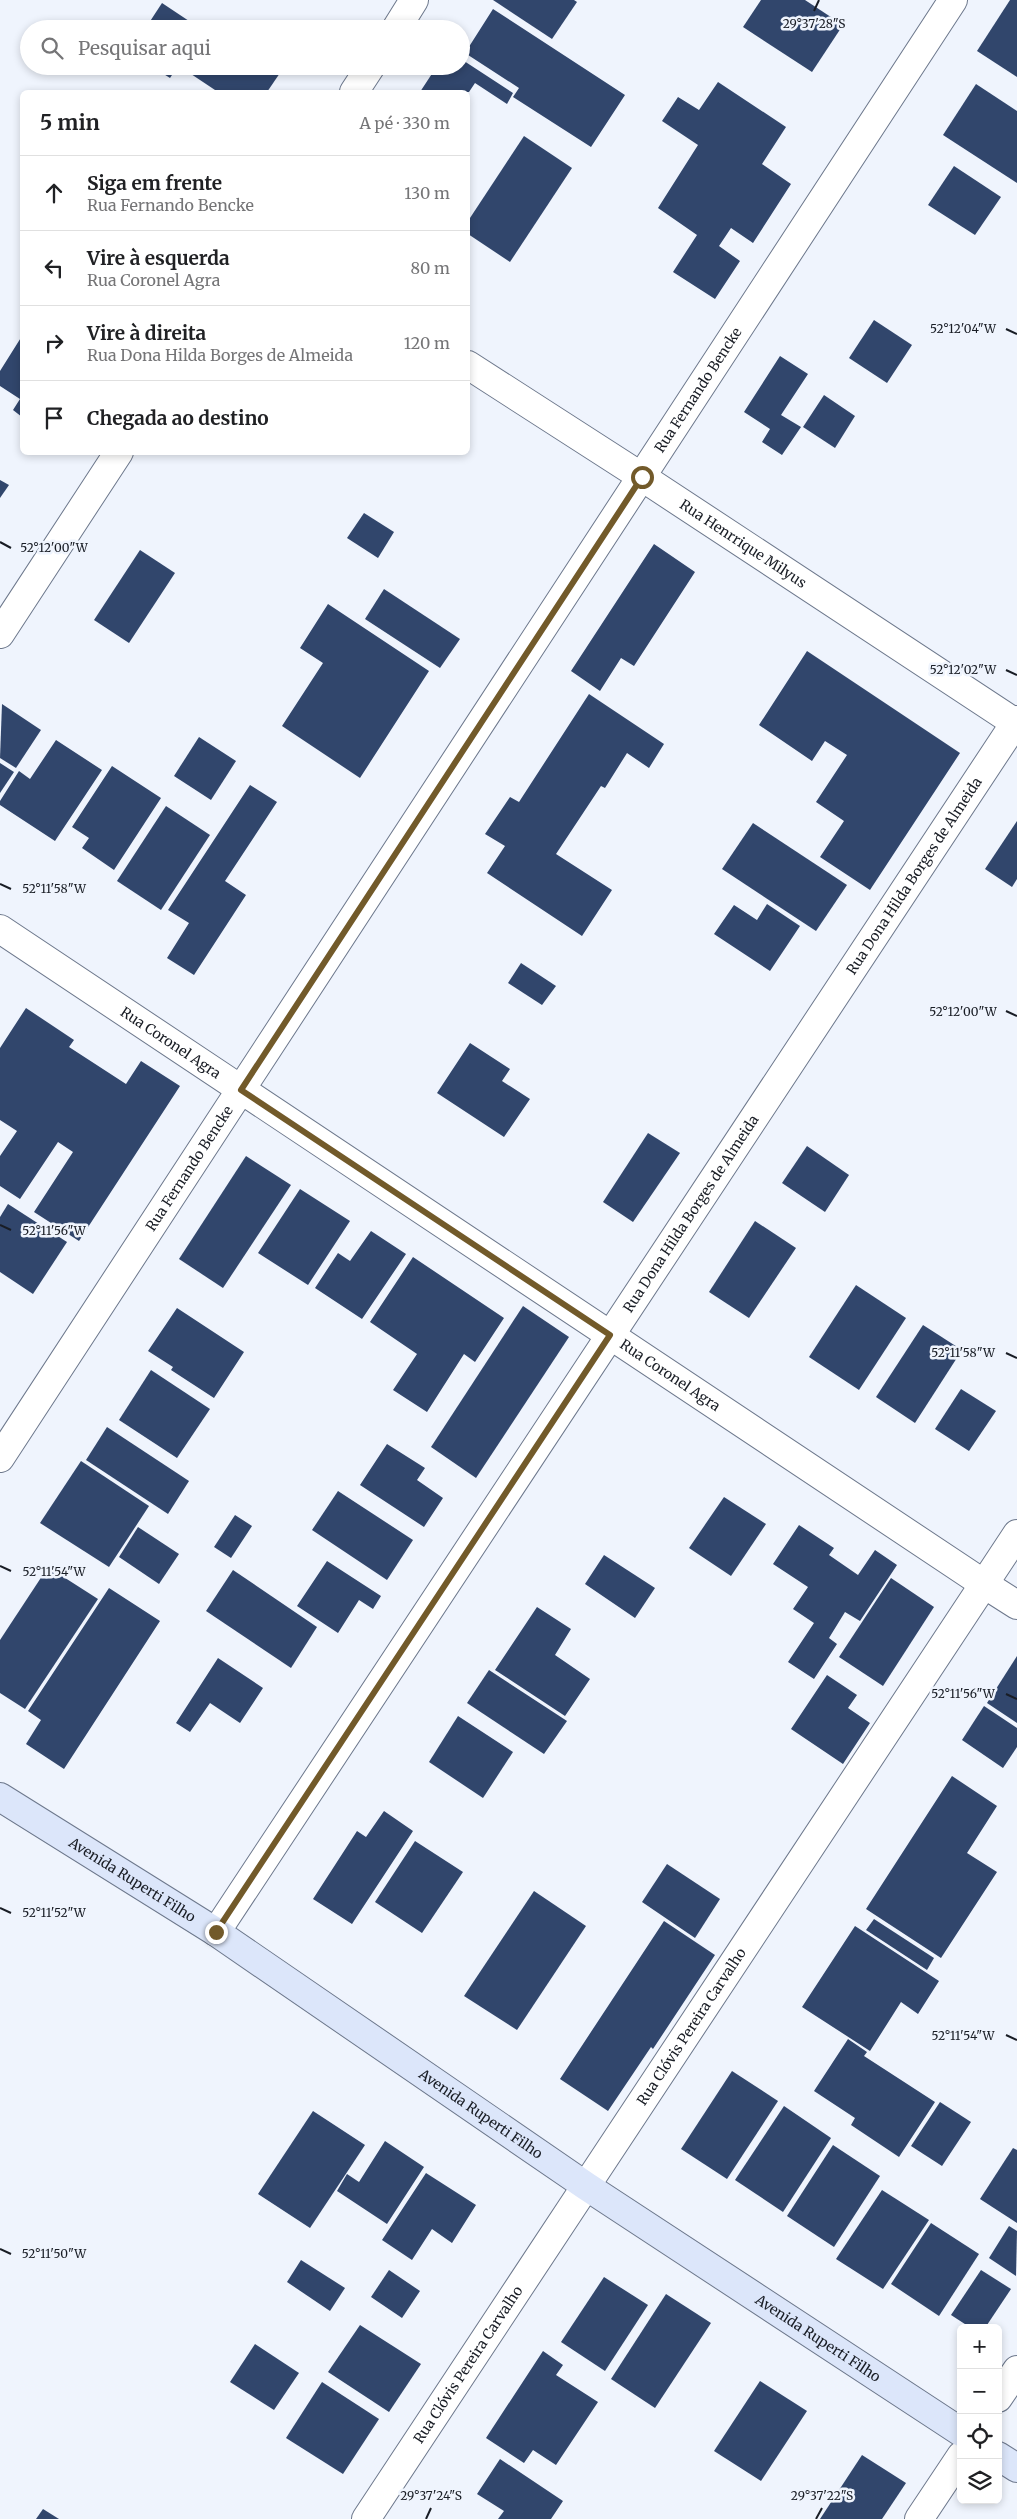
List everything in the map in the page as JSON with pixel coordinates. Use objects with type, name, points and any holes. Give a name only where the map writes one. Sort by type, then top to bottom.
[{"type":"main road","name":"Avenida Ruperti Filho","points":[[0,1797],[216,1932],[586,2186],[957,2429]]},
{"type":"main road","points":[[1002,2459],[1017,2468]]},
{"type":"street","points":[[402,20],[414,0]]},
{"type":"street","name":"Rua Fernando Bencke","points":[[0,1458],[953,0]]},
{"type":"street","points":[[355,90],[365,75]]},
{"type":"street","name":"Rua Henrrique Milyus","points":[[470,366],[1016,722]]},
{"type":"street","points":[[0,634],[117,455]]},
{"type":"street","name":"Rua Dona Hilda Borges de Almeida","points":[[216,1932],[1016,722]]},
{"type":"street","name":"Rua Coronel Agra","points":[[0,929],[1017,1605]]},
{"type":"street","name":"Rua Clóvis Pereira Carvalho","points":[[366,2519],[1017,1534]]},
{"type":"street","points":[[1002,2392],[1017,2370]]},
{"type":"street","points":[[919,2519],[959,2459]]},
{"type":"building","points":[[493,0],[574,0],[577,2],[552,39]]},
{"type":"building","points":[[761,0],[805,0],[843,25],[812,72],[743,27]]},
{"type":"building","points":[[1010,0],[1017,0],[1017,77],[977,51]]},
{"type":"building","points":[[162,3],[188,20],[151,20]]},
{"type":"building","points":[[493,9],[625,95],[591,147],[513,97],[519,88],[470,56],[470,45]]},
{"type":"building","points":[[470,65],[513,93],[507,104],[475,83],[470,90],[421,90],[431,75],[470,75]]},
{"type":"building","points":[[192,75],[279,75],[268,90],[215,90]]},
{"type":"building","points":[[718,82],[786,127],[762,164],[791,184],[753,243],[731,228],[719,246],[740,261],[715,299],[673,272],[697,235],[658,208],[698,145],[662,121],[678,97],[699,110]]},
{"type":"building","points":[[976,84],[1017,111],[1017,183],[943,135]]},
{"type":"building","points":[[524,136],[572,168],[510,262],[470,235],[470,218]]},
{"type":"building","points":[[954,166],[1001,197],[975,235],[928,205]]},
{"type":"building","points":[[874,320],[912,345],[887,383],[849,358]]},
{"type":"building","points":[[20,339],[20,399],[0,386],[0,371]]},
{"type":"building","points":[[780,356],[808,374],[781,415],[801,427],[782,455],[762,442],[770,429],[744,412]]},
{"type":"building","points":[[824,395],[855,416],[835,448],[803,427]]},
{"type":"building","points":[[20,399],[20,415],[13,410]]},
{"type":"building","points":[[0,480],[9,485],[0,498]]},
{"type":"building","points":[[364,513],[394,532],[378,558],[347,538]]},
{"type":"building","points":[[654,544],[695,572],[634,666],[621,658],[600,691],[571,671]]},
{"type":"building","points":[[140,550],[175,573],[129,643],[94,620]]},
{"type":"building","points":[[384,589],[460,639],[440,668],[365,619]]},
{"type":"building","points":[[328,604],[429,671],[360,778],[282,726],[323,663],[300,648]]},
{"type":"building","points":[[807,651],[960,753],[870,890],[820,857],[844,821],[816,802],[847,755],[825,741],[812,761],[759,725]]},
{"type":"building","points":[[589,694],[664,744],[649,768],[627,753],[605,788],[601,786],[556,854],[612,890],[582,936],[487,873],[505,846],[485,834],[510,797],[519,802]]},
{"type":"building","points":[[2,704],[41,730],[16,768],[0,758]]},
{"type":"building","points":[[199,737],[236,761],[211,800],[174,776]]},
{"type":"building","points":[[56,740],[102,770],[55,841],[0,805],[0,801],[19,771],[30,779]]},
{"type":"building","points":[[0,763],[14,772],[0,793]]},
{"type":"building","points":[[112,766],[161,798],[114,870],[82,848],[89,838],[72,827]]},
{"type":"building","points":[[250,785],[277,802],[225,881],[246,895],[194,975],[167,958],[189,923],[168,910]]},
{"type":"building","points":[[166,806],[210,835],[161,910],[117,881]]},
{"type":"building","points":[[1017,821],[1017,879],[1012,887],[985,869]]},
{"type":"building","points":[[753,823],[847,885],[816,931],[722,869]]},
{"type":"building","points":[[767,904],[800,926],[770,971],[714,934],[734,905],[757,920]]},
{"type":"building","points":[[521,963],[556,986],[542,1005],[508,983]]},
{"type":"building","points":[[26,1008],[74,1040],[69,1047],[126,1084],[141,1061],[180,1086],[79,1241],[34,1212],[73,1152],[58,1142],[20,1199],[0,1186],[0,1156],[17,1131],[0,1120],[0,1048]]},
{"type":"building","points":[[470,1043],[510,1069],[502,1081],[530,1099],[504,1137],[437,1093]]},
{"type":"building","points":[[648,1133],[680,1153],[633,1222],[603,1202]]},
{"type":"building","points":[[807,1146],[849,1175],[825,1212],[782,1183]]},
{"type":"building","points":[[246,1156],[291,1185],[223,1288],[179,1259]]},
{"type":"building","points":[[300,1189],[350,1221],[308,1285],[258,1253]]},
{"type":"building","points":[[8,1204],[67,1242],[33,1294],[0,1272],[0,1217]]},
{"type":"building","points":[[755,1221],[796,1248],[749,1318],[709,1292]]},
{"type":"building","points":[[371,1231],[406,1254],[362,1319],[315,1288],[338,1253],[350,1261]]},
{"type":"building","points":[[413,1257],[504,1318],[475,1362],[464,1354],[427,1412],[393,1390],[417,1354],[370,1322]]},
{"type":"building","points":[[856,1285],[906,1318],[859,1390],[809,1357]]},
{"type":"building","points":[[523,1306],[569,1337],[476,1478],[431,1447]]},
{"type":"building","points":[[177,1308],[244,1352],[214,1398],[171,1370],[173,1367],[148,1351]]},
{"type":"building","points":[[923,1325],[962,1350],[915,1423],[876,1397]]},
{"type":"building","points":[[151,1370],[210,1409],[177,1458],[119,1420]]},
{"type":"building","points":[[961,1389],[996,1411],[969,1451],[935,1429]]},
{"type":"building","points":[[107,1427],[189,1481],[168,1514],[86,1460]]},
{"type":"building","points":[[387,1444],[425,1468],[417,1480],[443,1498],[424,1527],[360,1485]]},
{"type":"building","points":[[81,1461],[149,1506],[109,1567],[40,1523]]},
{"type":"building","points":[[338,1491],[413,1540],[387,1580],[312,1530]]},
{"type":"building","points":[[724,1497],[766,1524],[731,1576],[689,1548]]},
{"type":"building","points":[[235,1515],[252,1526],[231,1558],[214,1547]]},
{"type":"building","points":[[799,1525],[834,1548],[829,1555],[858,1575],[875,1550],[897,1565],[860,1621],[845,1612],[829,1638],[837,1644],[814,1679],[788,1662],[814,1623],[793,1609],[808,1587],[773,1564]]},
{"type":"building","points":[[138,1527],[179,1554],[159,1584],[119,1557]]},
{"type":"building","points":[[604,1555],[655,1588],[635,1618],[585,1584]]},
{"type":"building","points":[[327,1561],[381,1596],[373,1609],[359,1600],[338,1633],[297,1606]]},
{"type":"building","points":[[48,1567],[98,1599],[25,1709],[0,1693],[0,1640]]},
{"type":"building","points":[[233,1570],[317,1627],[291,1668],[206,1611]]},
{"type":"building","points":[[891,1578],[934,1607],[883,1686],[839,1657]]},
{"type":"building","points":[[109,1588],[160,1621],[64,1769],[26,1744],[41,1720],[28,1711]]},
{"type":"building","points":[[537,1607],[571,1629],[555,1655],[590,1679],[565,1716],[495,1670]]},
{"type":"building","points":[[1017,1656],[1017,1723],[987,1703]]},
{"type":"building","points":[[218,1658],[263,1688],[240,1723],[210,1703],[190,1732],[176,1723]]},
{"type":"building","points":[[489,1670],[567,1721],[544,1754],[467,1703]]},
{"type":"building","points":[[827,1675],[857,1695],[848,1708],[870,1723],[843,1764],[791,1729]]},
{"type":"building","points":[[984,1706],[1017,1728],[1017,1747],[1003,1768],[962,1740]]},
{"type":"building","points":[[458,1716],[513,1752],[483,1798],[429,1762]]},
{"type":"building","points":[[952,1776],[997,1806],[967,1853],[997,1872],[941,1958],[866,1909]]},
{"type":"building","points":[[384,1811],[413,1831],[352,1924],[313,1899],[357,1831],[366,1837]]},
{"type":"building","points":[[415,1841],[463,1872],[422,1933],[375,1902]]},
{"type":"building","points":[[667,1864],[720,1899],[695,1938],[642,1902]]},
{"type":"building","points":[[534,1891],[586,1926],[517,2030],[464,1996]]},
{"type":"building","points":[[874,1919],[934,1958],[927,1970],[866,1930]]},
{"type":"building","points":[[664,1921],[715,1955],[653,2049],[651,2047],[608,2111],[560,2079]]},
{"type":"building","points":[[855,1926],[939,1981],[918,2014],[901,2002],[870,2051],[802,2007]]},
{"type":"building","points":[[848,2039],[867,2052],[864,2056],[935,2102],[899,2157],[851,2125],[855,2118],[814,2091]]},
{"type":"building","points":[[732,2071],[778,2101],[727,2179],[681,2149]]},
{"type":"building","points":[[940,2102],[971,2122],[942,2166],[911,2146]]},
{"type":"building","points":[[784,2106],[831,2138],[783,2212],[735,2180]]},
{"type":"building","points":[[313,2111],[365,2145],[310,2228],[258,2194]]},
{"type":"building","points":[[385,2141],[424,2167],[387,2224],[337,2191],[347,2174],[359,2182]]},
{"type":"building","points":[[833,2145],[880,2176],[834,2247],[787,2216]]},
{"type":"building","points":[[1013,2148],[1017,2150],[1017,2223],[980,2199]]},
{"type":"building","points":[[426,2173],[476,2205],[452,2243],[432,2229],[412,2260],[382,2240]]},
{"type":"building","points":[[882,2190],[929,2220],[883,2289],[836,2259]]},
{"type":"building","points":[[931,2223],[979,2254],[939,2316],[891,2284]]},
{"type":"building","points":[[1009,2226],[1017,2231],[1016,2276],[989,2258]]},
{"type":"building","points":[[301,2260],[345,2288],[330,2311],[287,2282]]},
{"type":"building","points":[[389,2270],[420,2291],[402,2318],[371,2297]]},
{"type":"building","points":[[981,2270],[1011,2289],[988,2324],[965,2324],[951,2315]]},
{"type":"building","points":[[604,2277],[648,2305],[605,2371],[561,2342]]},
{"type":"building","points":[[666,2294],[711,2323],[655,2408],[611,2379]]},
{"type":"building","points":[[360,2325],[421,2364],[389,2412],[328,2372]]},
{"type":"building","points":[[255,2344],[299,2373],[274,2410],[230,2382]]},
{"type":"building","points":[[543,2351],[563,2365],[556,2375],[598,2402],[556,2465],[533,2450],[524,2463],[486,2438]]},
{"type":"building","points":[[760,2381],[807,2411],[761,2481],[714,2451]]},
{"type":"building","points":[[322,2382],[379,2419],[343,2474],[286,2438]]},
{"type":"building","points":[[862,2455],[906,2483],[882,2519],[820,2519]]},
{"type":"building","points":[[500,2459],[563,2501],[551,2519],[498,2519],[504,2511],[477,2494]]},
{"type":"building","points":[[43,2509],[59,2519],[36,2519]]},
{"type":"route","points":[[216,1932],[610,1335],[241,1090],[642,477]]}]
